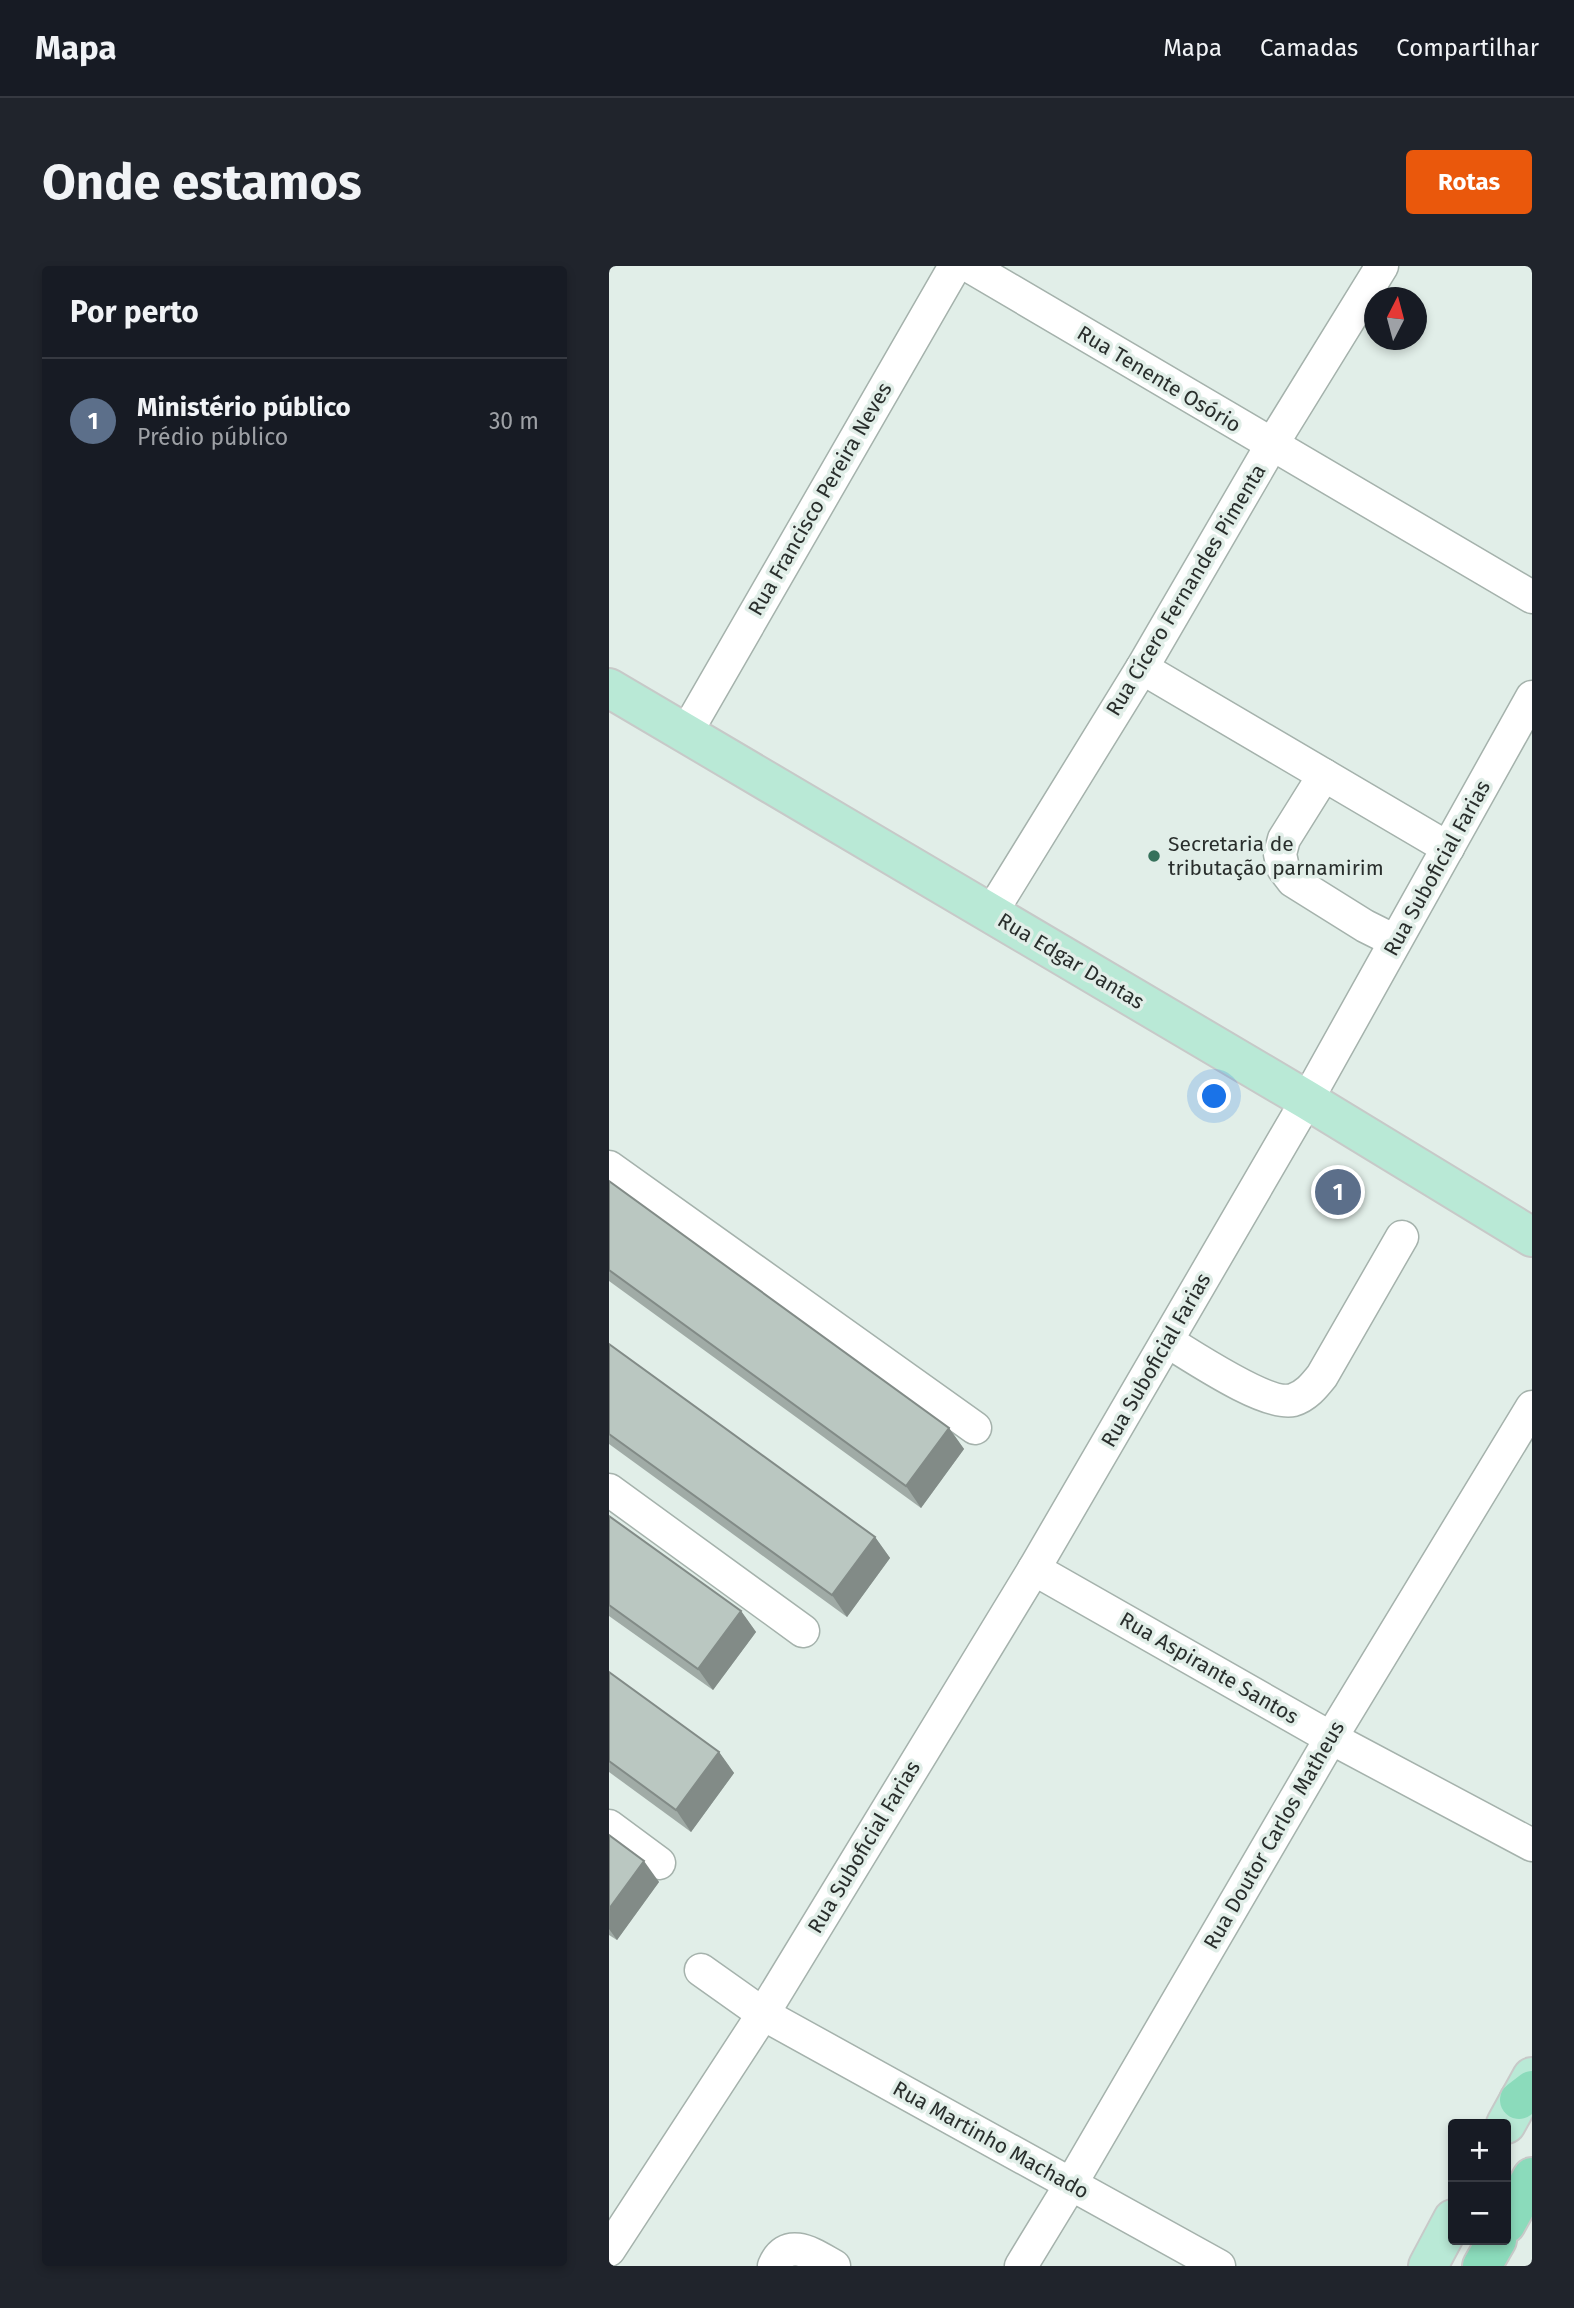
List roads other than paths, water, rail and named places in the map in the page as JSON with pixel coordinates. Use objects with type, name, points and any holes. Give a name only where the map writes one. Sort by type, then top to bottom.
[{"type":"highway","points":[[1511,2215],[1532,2177]]},
{"type":"highway","points":[[1482,2266],[1494,2245]]},
{"type":"main road","name":"Rua Edgar Dantas","points":[[609,688],[1307,1100],[1532,1237]]},
{"type":"main road","points":[[1427,2266],[1448,2228]]},
{"type":"street","name":"Rua Francisco Pereira Neves","points":[[686,733],[955,266]]},
{"type":"street","name":"Rua Tenente Osório","points":[[968,266],[1532,597]]},
{"type":"street","name":"Rua Cícero Fernandes Pimenta","points":[[991,913],[1142,668],[1271,446],[1381,266]]},
{"type":"street","points":[[1142,668],[1448,848]]},
{"type":"street","name":"Rua Suboficial Farias","points":[[609,2250],[763,2014],[1034,1569],[1307,1100],[1532,697]]},
{"type":"street","points":[[1324,775],[1284,839],[1280,854],[1283,868],[1293,881],[1365,926],[1395,941]]},
{"type":"street","points":[[609,1167],[975,1428]]},
{"type":"street","points":[[1167,1341],[1257,1393],[1276,1401],[1293,1400],[1310,1391],[1322,1377],[1402,1237]]},
{"type":"street","name":"Rua Doutor Carlos Matheus","points":[[1021,2266],[1331,1738],[1532,1406]]},
{"type":"street","points":[[609,1490],[803,1631]]},
{"type":"street","name":"Rua Aspirante Santos","points":[[1034,1569],[1331,1738],[1532,1845]]},
{"type":"street","points":[[609,1826],[659,1863]]},
{"type":"street","points":[[701,1970],[763,2014]]},
{"type":"street","name":"Rua Martinho Machado","points":[[763,2014],[1219,2266]]},
{"type":"street","points":[[774,2266],[780,2256],[795,2249],[804,2250],[834,2266]]},
{"type":"place","name":"Secretaria de tributação parnamirim","points":[[1154,856]]},
{"type":"place","name":"Ministério público","points":[[1338,1192]]}]
